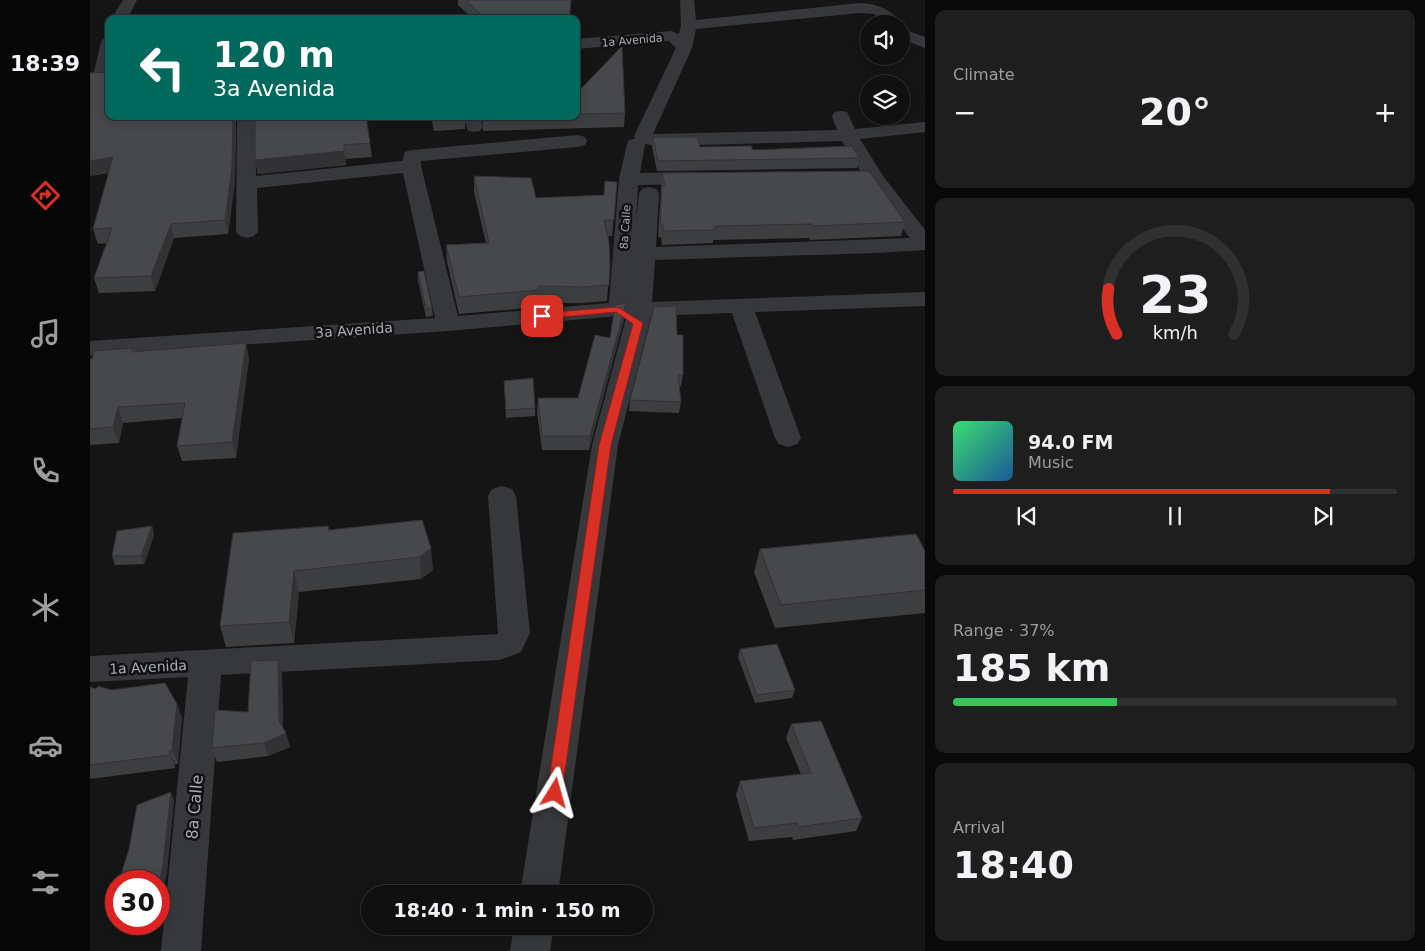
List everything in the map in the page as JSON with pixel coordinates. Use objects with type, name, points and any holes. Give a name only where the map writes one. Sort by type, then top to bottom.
[{"type":"street","points":[[121,15],[130,0]]},
{"type":"street","name":"8a Calle","points":[[632,314],[620,306],[629,179],[643,136],[684,48],[689,25],[687,0]]},
{"type":"street","points":[[689,25],[860,8],[882,11],[888,15]]},
{"type":"street","name":"1a Avenida","points":[[580,44],[671,36],[676,38],[684,48]]},
{"type":"street","points":[[910,37],[925,43]]},
{"type":"street","points":[[100,75],[105,57]]},
{"type":"street","points":[[246,120],[247,232]]},
{"type":"street","points":[[642,141],[844,126],[918,128],[925,148]]},
{"type":"street","points":[[644,254],[922,244],[922,239],[873,176],[844,126]]},
{"type":"street","points":[[448,324],[411,166],[414,154],[578,141]]},
{"type":"street","points":[[247,183],[411,166]]},
{"type":"street","points":[[848,175],[873,176]]},
{"type":"street","points":[[629,179],[722,178]]},
{"type":"street","points":[[540,885],[605,445],[644,254],[649,193]]},
{"type":"street","name":"3a Avenida","points":[[90,348],[741,306],[925,299]]},
{"type":"street","points":[[741,306],[788,438]]},
{"type":"street","name":"1a Avenida","points":[[90,669],[500,647],[510,643],[514,633],[502,496]]},
{"type":"street","name":"8a Calle","points":[[181,951],[206,664]]},
{"type":"street","points":[[530,951],[533,935]]},
{"type":"building","points":[[466,0],[571,0],[569,15],[481,15]]},
{"type":"building","points":[[622,46],[625,113],[580,114],[580,90]]},
{"type":"building","points":[[105,72],[105,120],[233,120],[232,166],[225,220],[171,224],[151,276],[94,278],[112,228],[93,229],[113,157],[90,161],[90,73]]},
{"type":"building","points":[[255,120],[367,120],[370,143],[344,145],[344,151],[255,160]]},
{"type":"building","points":[[653,137],[697,137],[700,147],[751,146],[753,150],[852,146],[859,158],[658,161]]},
{"type":"building","points":[[869,171],[905,222],[813,226],[812,224],[715,226],[715,230],[663,231],[663,224],[660,224],[662,186],[665,186],[662,173]]},
{"type":"building","points":[[474,176],[531,178],[536,198],[604,195],[605,181],[617,182],[614,220],[604,220],[609,242],[609,285],[583,287],[538,286],[539,290],[459,297],[446,245],[489,243]]},
{"type":"building","points":[[424,271],[432,308],[426,309],[418,272]]},
{"type":"building","points":[[626,303],[590,436],[542,436],[538,398],[578,398],[595,335],[610,338],[615,305]]},
{"type":"building","points":[[676,306],[677,335],[683,335],[683,375],[678,375],[681,402],[630,400],[654,307]]},
{"type":"building","points":[[246,343],[232,442],[177,446],[185,403],[118,407],[113,427],[90,429],[90,359],[92,359],[94,351],[132,348],[132,352]]},
{"type":"building","points":[[533,378],[535,408],[506,410],[504,381]]},
{"type":"building","points":[[422,520],[431,548],[420,557],[294,571],[289,622],[220,626],[233,533],[328,526],[329,530]]},
{"type":"building","points":[[152,526],[141,556],[112,556],[117,531]]},
{"type":"building","points":[[916,534],[925,551],[925,590],[781,605],[760,549]]},
{"type":"building","points":[[777,644],[795,690],[757,695],[740,649]]},
{"type":"building","points":[[278,660],[279,721],[286,733],[264,743],[212,748],[215,710],[248,712],[251,661]]},
{"type":"building","points":[[165,683],[177,704],[172,750],[169,751],[170,755],[90,765],[90,687],[96,689],[98,686],[111,690]]},
{"type":"building","points":[[821,721],[862,818],[798,827],[797,823],[754,828],[740,781],[811,773],[791,724]]},
{"type":"building","points":[[171,792],[162,870],[122,870],[129,849],[137,805]]},
{"type":"route","points":[[542,316],[618,309],[638,323],[605,445],[555,793]]}]
